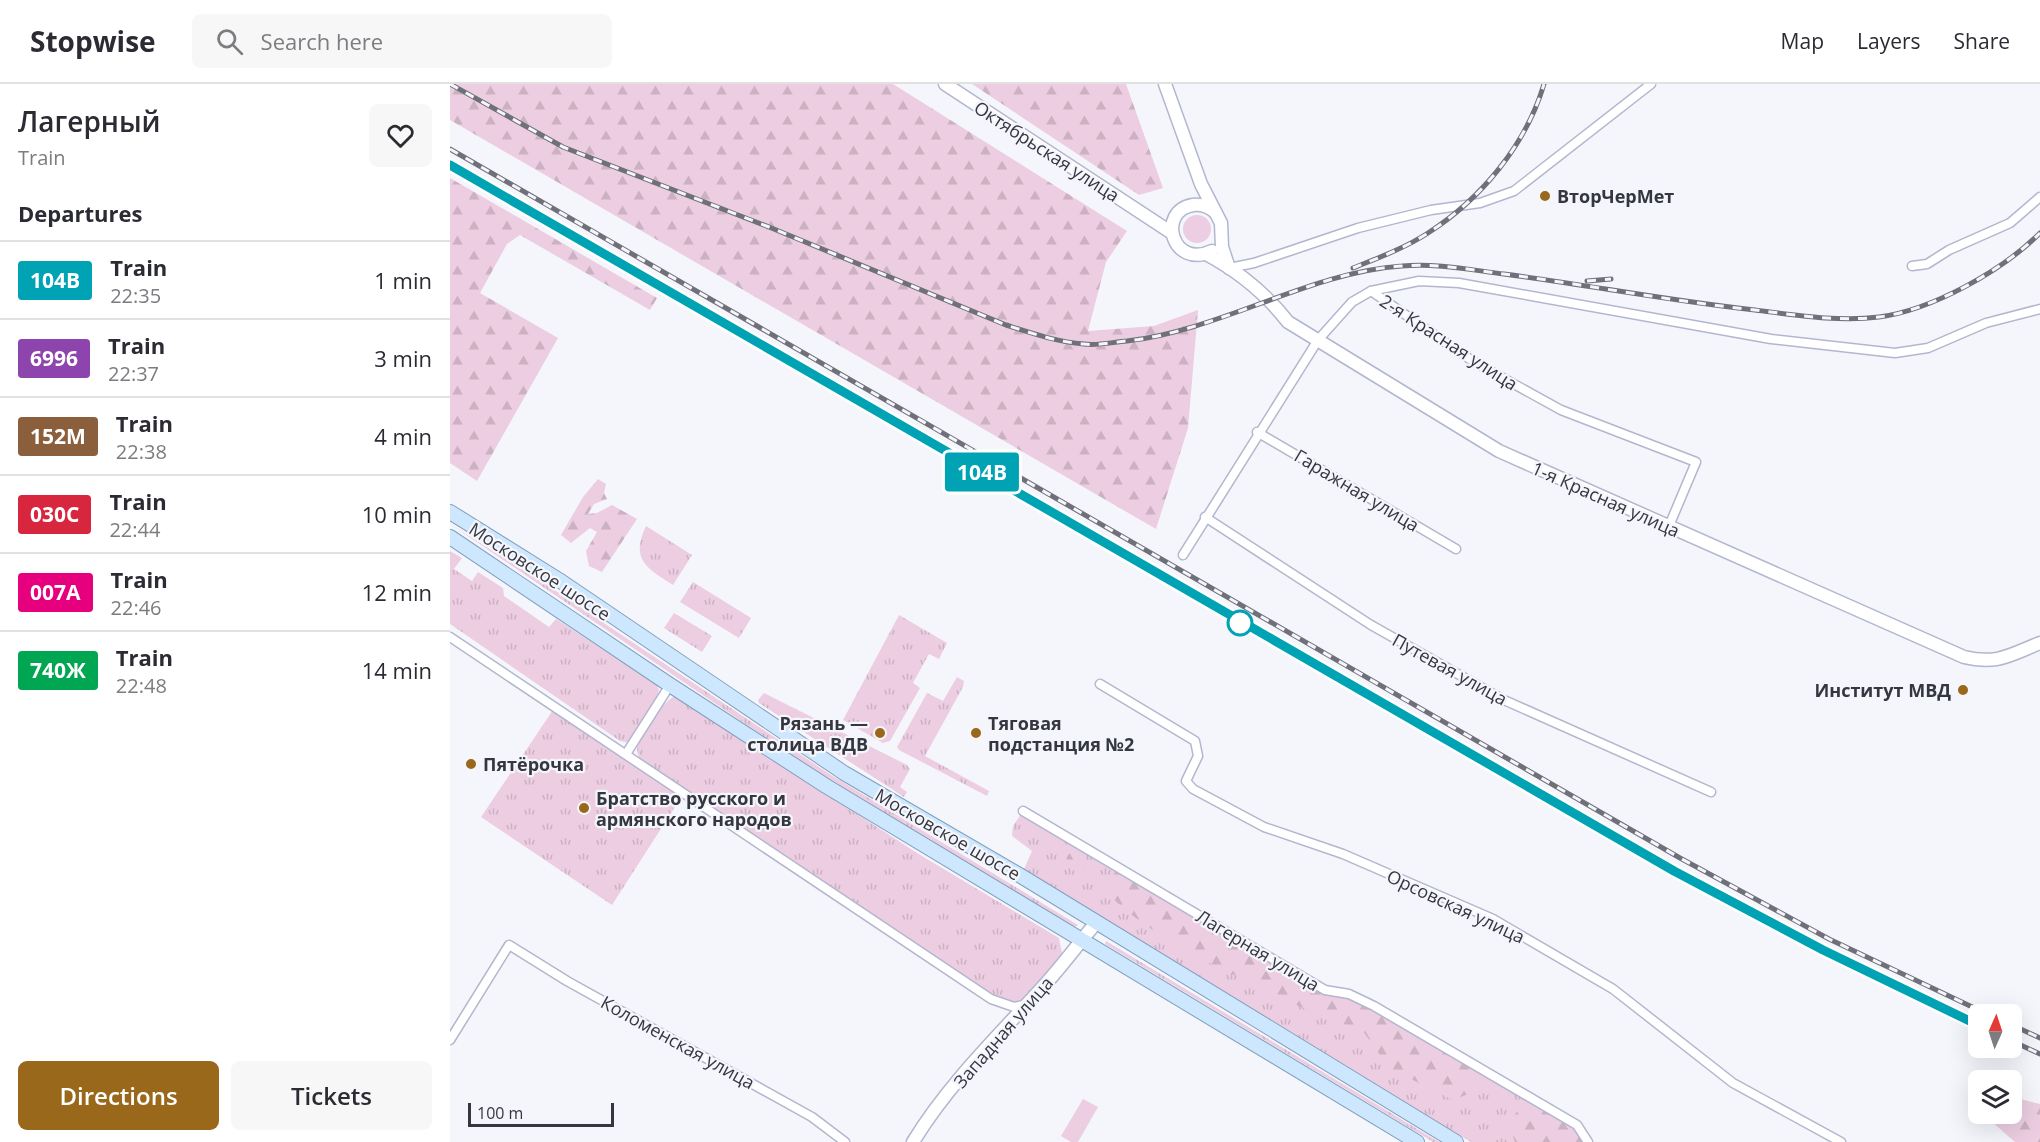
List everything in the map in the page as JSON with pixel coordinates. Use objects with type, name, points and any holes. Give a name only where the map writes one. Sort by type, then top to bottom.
[{"type":"main road","name":"Московское шоссе","points":[[450,512],[562,582],[844,773],[1456,1142]]},
{"type":"main road","name":"Московское шоссе","points":[[450,537],[670,685],[826,786],[1417,1142]]},
{"type":"street","name":"Октябрьская улица","points":[[945,84],[1172,233]]},
{"type":"street","points":[[1165,84],[1203,190],[1195,205]]},
{"type":"street","points":[[1201,184],[1221,223],[1221,239],[1229,268],[1254,263],[1358,228],[1431,210],[1499,198],[1514,190],[1651,84]]},
{"type":"street","points":[[1912,266],[1928,264],[1949,250],[2010,223],[2040,197]]},
{"type":"street","points":[[1150,219],[1175,217],[1187,207],[1195,205],[1204,206],[1218,215]]},
{"type":"street","points":[[1175,217],[1172,233],[1179,248],[1186,253],[1206,254],[1213,251],[1221,239]]},
{"type":"street","name":"1-я Красная улица","points":[[1206,254],[1229,268],[1271,300],[1288,322],[1499,451],[1964,657],[1984,662],[2000,659],[2040,643]]},
{"type":"street","points":[[1371,291],[1419,281],[1459,284],[1771,339],[1895,353],[1928,348],[1986,323],[2040,309]]},
{"type":"street","name":"2-я Красная улица","points":[[1183,555],[1257,432],[1318,340],[1352,302],[1371,291],[1474,362],[1561,410],[1696,462],[1669,526]]},
{"type":"street","name":"Гаражная улица","points":[[1257,432],[1456,549]]},
{"type":"street","name":"Путевая улица","points":[[1205,517],[1371,625],[1504,700],[1711,792]]},
{"type":"street","points":[[450,637],[865,917],[991,999],[1014,1007],[1028,1004]]},
{"type":"street","name":"Орсовская улица","points":[[1100,684],[1195,741],[1198,756],[1186,781],[1193,789],[1264,827],[1343,854],[1494,920],[1613,989],[1733,1083],[1841,1142]]},
{"type":"street","points":[[626,754],[670,685]]},
{"type":"street","name":"Лагерная улица","points":[[1023,811],[1325,990],[1349,994],[1374,1006],[1577,1125],[1587,1140]]},
{"type":"street","name":"Западная улица","points":[[913,1142],[933,1113],[982,1053],[1028,1004],[1096,923]]},
{"type":"street","name":"Коломенская улица","points":[[450,1040],[508,945],[567,981],[802,1112],[845,1142]]},
{"type":"green space","points":[[450,84],[893,84],[1127,231],[1106,262],[1088,331],[1154,326],[1198,310],[1188,428],[1156,529],[450,120]]},
{"type":"green space","points":[[972,84],[1126,84],[1163,188],[1139,195]]},
{"type":"green space","points":[[450,178],[657,298],[650,310],[520,235],[507,244],[480,293],[558,338],[477,481],[450,463]]},
{"type":"green space","points":[[1197,215],[1207,219],[1211,229],[1207,239],[1197,243],[1187,239],[1183,229],[1187,219]]},
{"type":"green space","points":[[598,479],[606,484],[604,493],[607,499],[594,504],[588,514],[597,513],[612,505],[637,519],[602,572],[589,566],[586,551],[597,532],[590,528],[571,543],[561,535],[583,497]]},
{"type":"green space","points":[[450,524],[547,585],[831,775],[1078,925],[1075,927],[827,779]]},
{"type":"green space","points":[[646,526],[692,555],[673,585],[644,562],[640,547]]},
{"type":"green space","points":[[450,551],[462,558],[454,569],[472,581],[478,572],[503,588],[504,596],[549,627],[556,619],[657,685],[659,690],[657,697],[629,743],[620,741],[450,624]]},
{"type":"green space","points":[[693,582],[751,618],[739,638],[680,602]]},
{"type":"green space","points":[[674,613],[712,636],[702,652],[664,628]]},
{"type":"green space","points":[[899,615],[947,643],[939,659],[929,654],[913,683],[920,688],[890,741],[883,743],[843,720]]},
{"type":"green space","points":[[957,677],[964,681],[963,687],[925,756],[989,791],[987,796],[897,747],[927,693],[943,701]]},
{"type":"green space","points":[[764,693],[907,765],[910,769],[900,787],[907,792],[904,797],[759,703],[758,700]]},
{"type":"green space","points":[[676,696],[917,853],[1059,938],[1062,953],[1028,998],[1017,1003],[993,995],[915,946],[639,758],[638,743],[646,727],[665,703]]},
{"type":"green space","points":[[553,710],[682,796],[612,905],[481,817]]},
{"type":"green space","points":[[1023,811],[1325,990],[1349,994],[1577,1125],[1588,1142],[1471,1142],[1021,876],[1032,851],[1012,836],[1013,826]]},
{"type":"green space","points":[[1076,851],[1083,854],[1086,861],[1083,868],[1076,871],[1069,868],[1066,861],[1069,854]]},
{"type":"green space","points":[[1118,868],[1325,990],[1349,994],[1479,1069],[1468,1094],[1453,1100],[1389,1068],[1361,1028],[1339,1023],[1307,1010],[1208,962],[1164,937],[1144,924],[1106,892],[1107,884]]},
{"type":"green space","points":[[1106,941],[1439,1142],[1433,1142],[1105,944]]},
{"type":"green space","points":[[1530,1098],[1577,1125],[1588,1142],[1515,1142],[1512,1129],[1514,1117],[1520,1107]]},
{"type":"green space","points":[[1083,1099],[1098,1107],[1078,1142],[1071,1142],[1061,1136]]},
{"type":"green space","points":[[2022,1100],[2040,1104],[2040,1142],[2015,1142],[1994,1124],[2022,1124]]},
{"type":"railway","points":[[450,84],[563,147],[769,227],[1006,325],[1054,339],[1084,344],[1106,344],[1162,335],[1334,279],[1368,270],[1415,265],[1441,266],[1535,278],[1801,316],[1848,319],[1879,317],[1921,306],[1965,287],[2006,261],[2040,233]]},
{"type":"railway","points":[[1353,268],[1419,238],[1466,204],[1499,169],[1513,149],[1526,128],[1544,84]]},
{"type":"railway","points":[[450,149],[1680,858],[1829,939],[1968,1005]]},
{"type":"railway","points":[[450,165],[1674,871],[1823,950],[1968,1020]]},
{"type":"railway","points":[[1587,281],[1611,279]]},
{"type":"railway","points":[[2022,1030],[2040,1038]]},
{"type":"railway","points":[[2022,1046],[2040,1054]]},
{"type":"train","name":"104В","points":[[450,165],[1674,871],[1742,909],[1968,1020]]},
{"type":"place","name":"ВторЧерМет","points":[[1545,196]]},
{"type":"place","name":"Институт МВД","points":[[1963,690]]},
{"type":"place","name":"Рязань — столица ВДВ","points":[[880,733]]},
{"type":"place","name":"Тяговая подстанция №2","points":[[976,733]]},
{"type":"place","name":"Пятёрочка","points":[[471,764]]},
{"type":"place","name":"Братство русского и армянского народов","points":[[584,808]]}]
